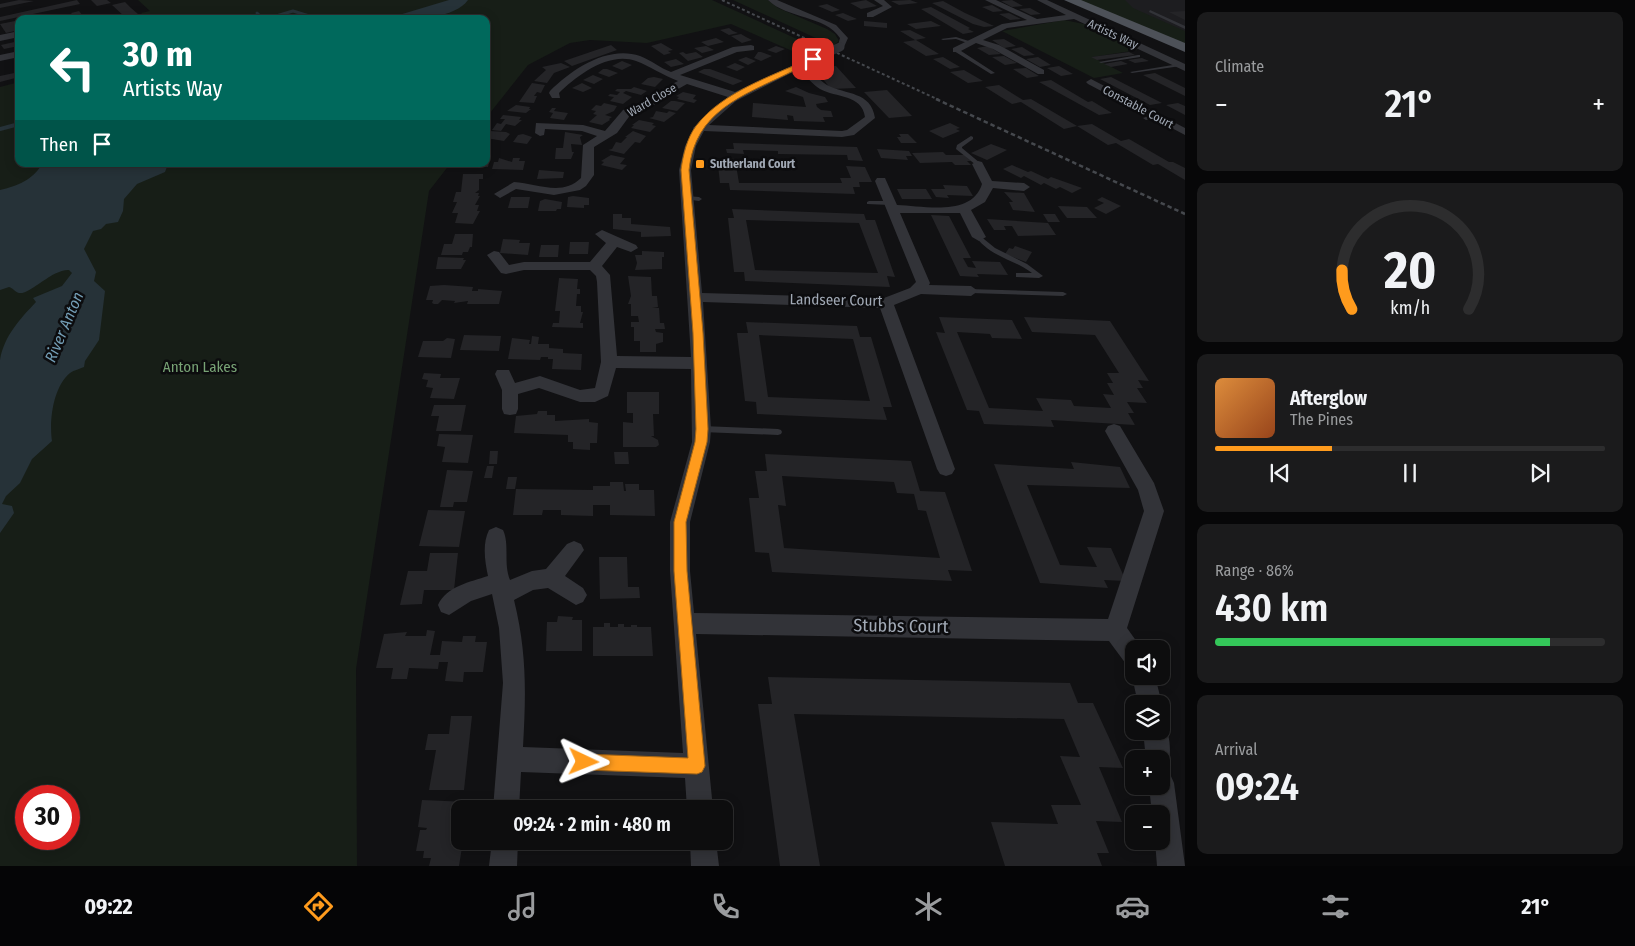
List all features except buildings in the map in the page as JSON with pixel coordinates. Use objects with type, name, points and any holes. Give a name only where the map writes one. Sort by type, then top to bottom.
[{"type":"main road","points":[[1070,0],[1185,48]]},
{"type":"street","points":[[699,800],[686,624],[680,571],[680,522],[701,442],[702,429],[694,297],[693,198],[685,170],[687,154],[698,128],[715,111],[736,96],[840,47],[844,38],[837,29],[796,14],[772,0]]},
{"type":"street","points":[[870,16],[888,7],[878,0]]},
{"type":"street","points":[[989,0],[1035,21]]},
{"type":"street","name":"Artists Way","points":[[1041,0],[1182,67]]},
{"type":"street","points":[[858,12],[880,19]]},
{"type":"street","points":[[956,50],[1005,26],[1075,16]]},
{"type":"street","points":[[0,38],[15,35]]},
{"type":"street","points":[[972,41],[996,47],[1041,72]]},
{"type":"street","points":[[672,75],[733,46],[751,48]]},
{"type":"street","points":[[0,58],[15,55]]},
{"type":"street","points":[[556,96],[554,93],[574,74],[594,64],[615,58],[638,58],[654,69],[736,96]]},
{"type":"street","points":[[698,128],[842,134],[850,133],[870,118],[868,106],[862,100],[821,85],[807,62]]},
{"type":"street","name":"Ward Close","points":[[500,194],[518,182],[549,191],[570,189],[580,185],[586,179],[588,169],[585,157],[589,145],[618,126],[627,112],[659,99],[667,91],[687,80]]},
{"type":"street","name":"Constable Court","points":[[1091,82],[1151,117],[1185,132]]},
{"type":"street","points":[[846,93],[859,88]]},
{"type":"street","points":[[540,125],[583,128],[605,135]]},
{"type":"street","points":[[978,164],[988,184]]},
{"type":"street","points":[[881,181],[923,283],[919,289]]},
{"type":"street","points":[[988,184],[1024,187]]},
{"type":"street","points":[[892,206],[964,209],[981,200],[988,184]]},
{"type":"street","points":[[964,209],[979,237]]},
{"type":"street","points":[[602,234],[614,242],[631,248]]},
{"type":"street","points":[[594,266],[614,242]]},
{"type":"street","points":[[494,255],[510,275],[524,266],[594,266],[603,275],[604,282],[609,362],[605,388],[598,395],[577,396],[537,382],[510,390]]},
{"type":"street","points":[[919,289],[972,291]]},
{"type":"street","name":"Landseer Court","points":[[694,297],[886,303],[919,289]]},
{"type":"street","points":[[886,303],[946,469]]},
{"type":"street","points":[[609,362],[699,363]]},
{"type":"street","points":[[503,374],[510,390],[510,409]]},
{"type":"street","points":[[1114,431],[1146,489],[1154,511],[1115,630],[1125,644]]},
{"type":"street","points":[[496,536],[495,561],[503,589],[510,628],[515,683],[507,800]]},
{"type":"street","points":[[551,578],[574,550]]},
{"type":"street","points":[[449,605],[465,594],[503,589],[538,578],[551,578],[576,595]]},
{"type":"street","name":"Stubbs Court","points":[[686,624],[1115,630]]},
{"type":"street","points":[[509,758],[697,766]]},
{"type":"street","points":[[1162,795],[1171,866]]},
{"type":"street","points":[[503,866],[504,850]]},
{"type":"street","points":[[704,850],[705,866]]},
{"type":"lane","points":[[1150,10],[1185,28]]},
{"type":"lane","points":[[943,39],[956,38],[972,41]]},
{"type":"lane","points":[[956,50],[993,73]]},
{"type":"lane","points":[[1101,62],[1138,56]]},
{"type":"lane","points":[[1121,59],[1129,62]]},
{"type":"lane","points":[[1137,66],[1145,70]]},
{"type":"lane","points":[[1132,72],[1182,67]]},
{"type":"lane","points":[[971,138],[959,146],[959,149],[978,164]]},
{"type":"lane","points":[[868,203],[892,206]]},
{"type":"lane","points":[[979,237],[990,249],[1021,262],[1039,276],[1018,275]]},
{"type":"lane","points":[[972,291],[1063,294]]},
{"type":"lane","points":[[702,429],[778,432]]},
{"type":"shaded area","points":[[1091,0],[1185,0],[1185,38]]},
{"type":"green space","points":[[138,0],[712,0],[821,50],[806,57],[731,24],[647,43],[590,40],[570,43],[528,65],[490,113],[490,15],[143,15],[141,13],[150,11]]},
{"type":"green space","points":[[733,0],[768,0],[778,8],[827,29],[835,34],[839,41],[833,46]]},
{"type":"green space","points":[[1078,0],[1125,0],[1133,8],[1185,31],[1185,44]]},
{"type":"green space","points":[[1064,20],[1084,24],[1138,50],[1092,57],[1123,73],[1094,78],[1002,31]]},
{"type":"green space","name":"Anton Lakes","points":[[15,83],[15,167],[448,167],[429,191],[356,669],[357,866],[0,866],[0,87]]},
{"type":"water","points":[[40,167],[167,167],[165,172],[137,184],[124,199],[123,211],[118,222],[106,224],[101,229],[93,231],[84,249],[96,272],[94,281],[105,291],[99,340],[85,361],[84,367],[73,371],[64,379],[56,395],[52,414],[52,441],[32,459],[20,483],[6,496],[2,504],[12,506],[14,513],[0,533],[0,360],[2,351],[14,328],[36,302],[33,298],[62,286],[72,273],[69,270],[56,273],[24,293],[19,293],[9,287],[0,290],[0,190],[24,182]]},
{"type":"waterway","name":"River Anton","points":[[419,15],[448,7],[460,0]]},
{"type":"waterway","points":[[280,15],[293,11],[306,15]]},
{"type":"waterway","points":[[0,129],[15,125]]},
{"type":"railway","points":[[722,0],[939,100]]},
{"type":"railway","points":[[936,99],[1185,214]]},
{"type":"place","name":"Sutherland Court","points":[[700,164]]},
{"type":"route","points":[[584,762],[697,766],[680,571],[680,522],[701,442],[702,429],[698,333],[685,170],[687,154],[698,128],[715,111],[752,87],[813,59]]}]
